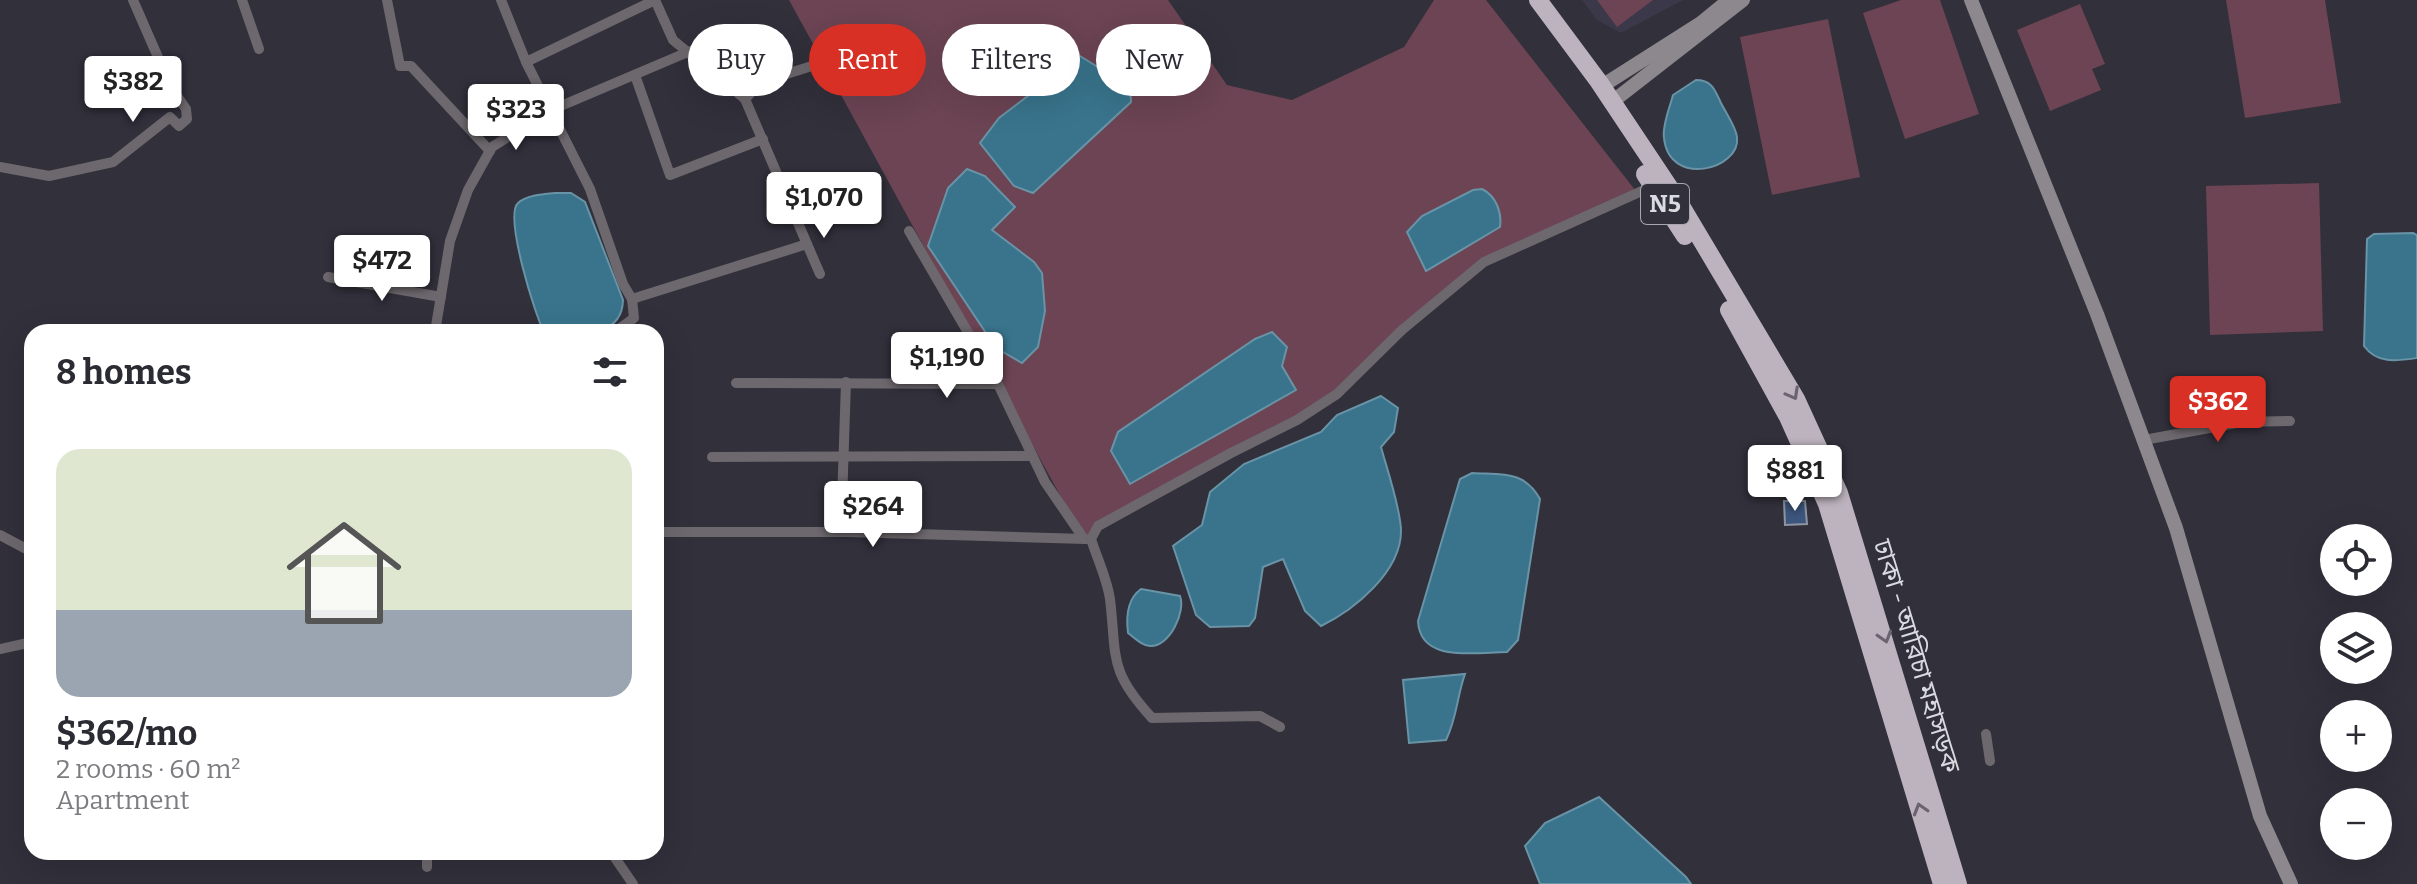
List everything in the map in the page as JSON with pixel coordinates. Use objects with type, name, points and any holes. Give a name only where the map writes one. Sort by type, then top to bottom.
[{"type":"highway","name":"N5","points":[[1526,0],[1653,186]]},
{"type":"highway","name":"ঢাকা - আরিচা মহাসড়ক","points":[[1538,0],[1607,94],[1677,199],[1796,399],[1839,493],[1958,884]]},
{"type":"highway","name":"ঢাকা - আরিচা মহাসড়ক","points":[[1653,186],[1715,284],[1788,417],[1827,504],[1942,884]]},
{"type":"street","points":[[0,167],[49,176],[113,162],[170,117],[179,126],[187,119],[186,109],[171,87],[133,0]]},
{"type":"street","points":[[242,0],[259,49]]},
{"type":"street","points":[[387,0],[400,66],[411,66],[419,79],[490,151]]},
{"type":"street","points":[[501,0],[549,111],[590,189],[623,284],[632,299],[634,318],[626,324]]},
{"type":"street","points":[[436,324],[450,241],[468,190],[490,151],[549,111],[688,52],[673,40],[655,0],[526,62]]},
{"type":"street","points":[[1607,94],[1730,0]]},
{"type":"street","points":[[1607,94],[1743,0]]},
{"type":"street","points":[[1971,0],[2097,314],[2176,528],[2260,816],[2291,884]]},
{"type":"street","points":[[745,99],[761,82],[809,67]]},
{"type":"street","points":[[635,75],[670,175],[763,139]]},
{"type":"street","points":[[741,96],[763,139],[820,274]]},
{"type":"street","points":[[1088,539],[1098,526],[1297,420],[1337,394],[1402,330],[1484,262],[1653,186]]},
{"type":"street","points":[[909,231],[998,384],[1045,482],[1088,539],[1109,596],[1113,653],[1128,691],[1152,718],[1260,716],[1280,727]]},
{"type":"street","points":[[632,299],[807,244]]},
{"type":"street","points":[[328,277],[441,297]]},
{"type":"street","points":[[841,532],[846,382]]},
{"type":"street","points":[[736,383],[998,384]]},
{"type":"street","points":[[2144,440],[2242,422],[2290,421]]},
{"type":"street","points":[[712,457],[1032,456]]},
{"type":"street","points":[[664,532],[841,532],[1088,539]]},
{"type":"street","points":[[0,535],[24,548]]},
{"type":"street","points":[[0,649],[24,644]]},
{"type":"street","points":[[1986,734],[1990,761]]},
{"type":"street","points":[[427,860],[427,867]]},
{"type":"street","points":[[616,860],[633,884]]},
{"type":"shaded area","points":[[789,0],[1168,0],[1185,24],[1096,24],[1096,96],[1211,96],[1211,62],[1227,85],[1292,100],[1404,47],[1434,0],[1486,0],[1639,195],[1484,262],[1314,409],[1084,539],[842,96],[926,96],[926,24],[809,24],[809,37]]},
{"type":"shaded area","points":[[1582,0],[1683,0],[1621,33],[1597,20]]},
{"type":"shaded area","points":[[1597,0],[1653,0],[1617,27]]},
{"type":"shaded area","points":[[1901,0],[1940,0],[1979,114],[1905,139],[1863,13]]},
{"type":"shaded area","points":[[2226,0],[2325,0],[2341,103],[2245,118]]},
{"type":"shaded area","points":[[2080,4],[2105,64],[2092,69],[2101,90],[2050,111],[2017,30]]},
{"type":"shaded area","points":[[1828,19],[1860,177],[1772,195],[1740,37]]},
{"type":"shaded area","points":[[2319,183],[2323,331],[2210,335],[2206,186]]},
{"type":"water","points":[[1080,56],[1096,66],[1096,96],[1131,96],[1131,102],[1033,193],[1014,186],[980,143],[999,118],[1028,96],[1080,96]]},
{"type":"water","points":[[1696,80],[1712,87],[1737,137],[1735,149],[1728,158],[1704,169],[1678,164],[1669,154],[1664,138],[1673,95]]},
{"type":"water","points":[[967,169],[985,176],[1015,207],[992,230],[1034,262],[1042,273],[1045,311],[1038,347],[1022,363],[996,348],[928,246],[948,188]]},
{"type":"water","points":[[1482,189],[1497,205],[1500,227],[1426,271],[1407,232],[1422,216],[1473,190]]},
{"type":"water","points":[[571,193],[585,202],[623,300],[621,313],[611,324],[541,324],[522,266],[515,226],[518,203],[535,195]]},
{"type":"water","points":[[2374,234],[2417,235],[2417,358],[2381,358],[2364,346],[2367,239]]},
{"type":"water","points":[[1272,332],[1287,347],[1282,366],[1296,390],[1130,484],[1111,451],[1118,432],[1255,339]]},
{"type":"water","points":[[1381,396],[1398,408],[1394,432],[1381,447],[1401,531],[1399,546],[1384,575],[1361,600],[1321,626],[1305,611],[1283,559],[1263,567],[1255,618],[1249,626],[1210,627],[1196,615],[1173,546],[1202,525],[1210,492],[1244,464],[1321,432],[1337,415]]},
{"type":"water","points":[[1472,473],[1502,474],[1519,479],[1527,483],[1540,499],[1518,640],[1507,652],[1466,654],[1439,650],[1421,635],[1418,621],[1460,479]]},
{"type":"water","points":[[1141,589],[1180,596],[1181,610],[1175,627],[1157,645],[1144,645],[1128,633],[1128,609]]},
{"type":"water","points":[[1465,674],[1446,740],[1409,743],[1403,680]]},
{"type":"water","points":[[1599,797],[1691,884],[1540,884],[1525,846],[1545,823]]},
{"type":"building","points":[[1784,501],[1805,501],[1807,524],[1785,525]]}]
